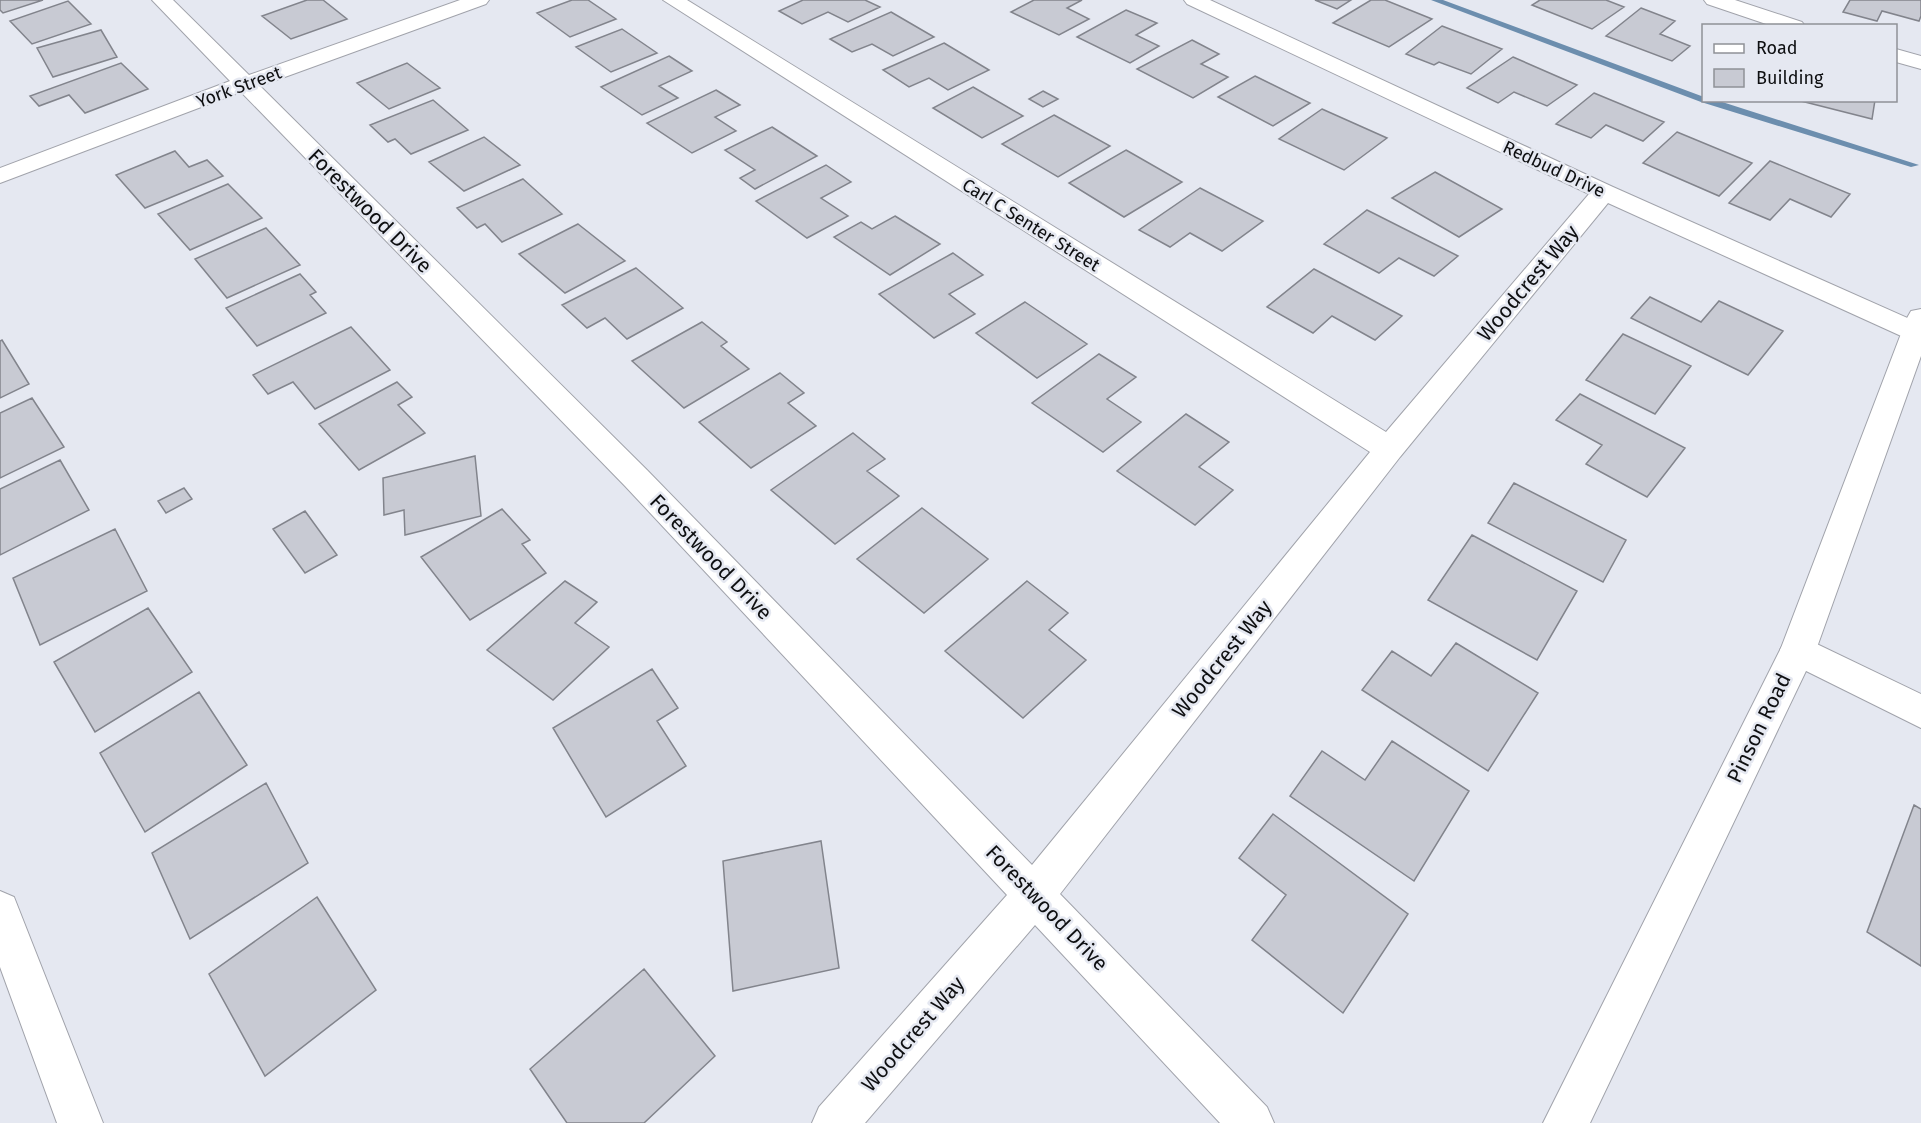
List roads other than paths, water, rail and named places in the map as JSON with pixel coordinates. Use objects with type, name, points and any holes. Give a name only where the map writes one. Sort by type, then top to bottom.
[{"type":"street","name":"Forestwood Drive","points":[[162,0],[636,478],[1251,1123]]},
{"type":"street","name":"York Street","points":[[0,176],[243,84],[479,0]]},
{"type":"street","name":"Carl C Senter Street","points":[[673,0],[1389,449]]},
{"type":"street","name":"Redbud Drive","points":[[1194,0],[1604,192],[1920,331]]},
{"type":"street","points":[[1714,0],[1789,24]]},
{"type":"street","points":[[1897,55],[1921,63]]},
{"type":"street","name":"Woodcrest Way","points":[[835,1123],[1034,895],[1389,449],[1604,192]]},
{"type":"street","name":"Pinson Road","points":[[1566,1123],[1798,650],[1920,331]]},
{"type":"street","points":[[1798,650],[1921,712]]},
{"type":"street","points":[[0,911],[80,1123]]},
{"type":"waterway","points":[[1435,0],[1702,99]]},
{"type":"waterway","points":[[1711,102],[1914,165]]}]
